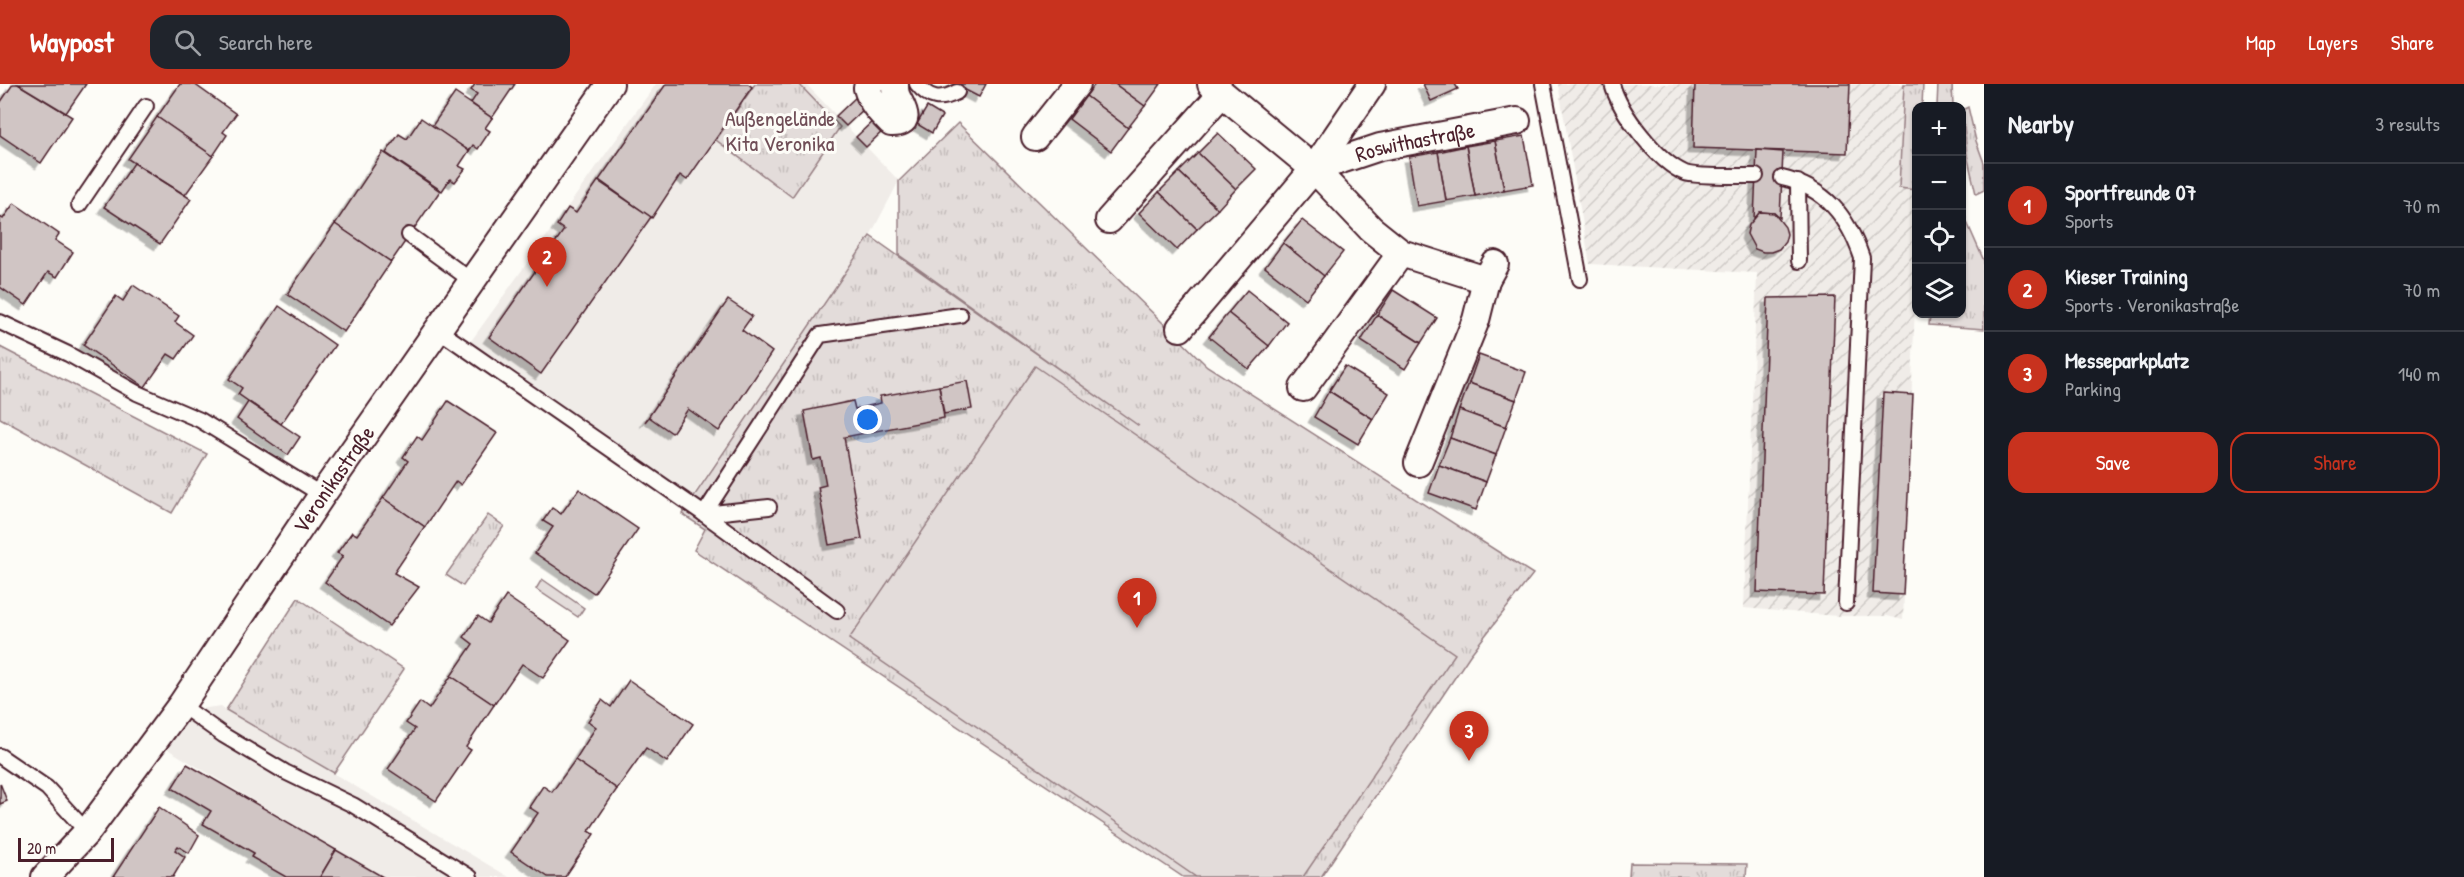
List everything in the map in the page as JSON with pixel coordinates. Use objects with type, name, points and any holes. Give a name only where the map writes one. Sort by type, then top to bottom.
[{"type":"street","name":"Veronikastraße","points":[[50,875],[87,832],[181,705],[322,495],[610,84]]},
{"type":"street","points":[[870,84],[867,88],[869,97],[877,109],[891,123],[897,123],[902,120],[904,107],[896,96],[895,84]]},
{"type":"street","points":[[1035,137],[1077,84]]},
{"type":"street","name":"Roswithastraße","points":[[1180,328],[1314,169],[1372,84]]},
{"type":"street","name":"Roswithastraße","points":[[1109,220],[1216,89],[1314,169],[1371,229],[1401,253],[1491,272],[1476,320],[1418,464]]},
{"type":"street","name":"Roswithastraße","points":[[1314,169],[1380,147],[1517,121]]},
{"type":"street","points":[[1303,388],[1401,253]]},
{"type":"lane","points":[[917,84],[926,95],[936,98],[946,98],[957,92]]},
{"type":"lane","points":[[1543,84],[1580,279]]},
{"type":"lane","points":[[1612,84],[1627,116],[1643,138],[1686,174],[1756,177]]},
{"type":"lane","points":[[79,205],[146,106]]},
{"type":"lane","points":[[1782,178],[1798,182],[1828,202],[1845,218],[1862,258],[1846,603]]},
{"type":"lane","points":[[1798,182],[1799,261]]},
{"type":"lane","points":[[409,235],[472,281]]},
{"type":"lane","points":[[704,514],[820,334],[960,315]]},
{"type":"lane","points":[[0,322],[68,354],[136,393],[200,420],[322,495]]},
{"type":"lane","points":[[437,329],[704,514],[837,611]]},
{"type":"lane","points":[[704,514],[769,507]]},
{"type":"lane","points":[[181,705],[223,735],[276,767],[352,805],[470,877]]},
{"type":"lane","points":[[0,756],[47,788],[87,832]]},
{"type":"shaded area","points":[[656,84],[806,84],[899,181],[870,236],[689,501],[466,348]]},
{"type":"shaded area","points":[[1558,84],[1904,84],[1899,188],[1912,190],[1912,318],[1914,318],[1903,620],[1887,616],[1837,616],[1744,608],[1757,273],[1590,264]]},
{"type":"shaded area","points":[[221,706],[509,877],[320,877],[336,850],[159,744],[184,711]]},
{"type":"green space","name":"Außengelände Kita Veronika","points":[[755,84],[799,84],[840,127],[792,197],[716,140]]},
{"type":"green space","points":[[1904,84],[1923,84],[1922,102],[1912,102],[1912,190],[1899,188]]},
{"type":"green space","points":[[1938,84],[1952,84],[1953,102],[1937,102]]},
{"type":"green space","points":[[1968,107],[1984,163],[1984,190],[1976,194],[1967,155],[1966,108]]},
{"type":"green space","points":[[958,123],[1207,366],[1533,574],[1470,655],[1321,877],[1183,877],[694,550],[705,529],[682,514],[870,236],[1139,426],[899,255],[899,181]]},
{"type":"green space","points":[[1966,220],[1984,261],[1984,329],[1929,325],[1930,318],[1966,318]]},
{"type":"green space","points":[[0,347],[207,454],[172,513],[0,418]]},
{"type":"green space","points":[[1035,366],[1455,654],[1303,877],[1196,877],[849,639]]},
{"type":"green space","points":[[488,515],[504,526],[463,586],[446,575]]},
{"type":"green space","points":[[542,579],[584,608],[578,617],[536,589]]},
{"type":"green space","points":[[298,598],[404,669],[334,773],[226,710]]},
{"type":"green space","points":[[1630,863],[1747,864],[1746,877],[1629,877]]},
{"type":"building","points":[[13,84],[18,84],[72,117],[41,163],[0,135],[0,103]]},
{"type":"building","points":[[18,84],[86,84],[66,113]]},
{"type":"building","points":[[180,84],[194,84],[236,114],[223,132],[227,135],[213,156],[157,117]]},
{"type":"building","points":[[475,84],[515,84],[492,118],[471,103],[477,94],[471,90]]},
{"type":"building","points":[[666,84],[748,84],[752,87],[687,180],[680,175],[652,218],[599,180]]},
{"type":"building","points":[[954,84],[986,84],[979,97]]},
{"type":"building","points":[[1095,84],[1115,84],[1145,106],[1128,128],[1086,96]]},
{"type":"building","points":[[1115,84],[1161,84],[1145,106]]},
{"type":"building","points":[[1423,84],[1455,84],[1458,89],[1431,101]]},
{"type":"building","points":[[1695,84],[1850,84],[1847,153],[1693,148]]},
{"type":"building","points":[[455,93],[492,118],[485,128],[490,131],[478,149],[473,145],[469,151],[432,126]]},
{"type":"building","points":[[857,96],[867,106],[846,126],[836,116]]},
{"type":"building","points":[[1086,96],[1128,128],[1111,151],[1069,119]]},
{"type":"building","points":[[927,107],[942,116],[932,133],[917,124]]},
{"type":"building","points":[[157,117],[213,156],[185,195],[128,159]]},
{"type":"building","points":[[877,117],[887,127],[866,147],[856,137]]},
{"type":"building","points":[[421,118],[469,151],[459,166],[465,169],[455,182],[450,179],[442,191],[386,153],[399,134],[407,139]]},
{"type":"building","points":[[1218,133],[1256,169],[1236,189],[1198,153]]},
{"type":"building","points":[[1524,136],[1533,185],[1504,190],[1495,141]]},
{"type":"building","points":[[1495,141],[1504,190],[1475,196],[1466,146]]},
{"type":"building","points":[[1466,146],[1475,196],[1446,201],[1438,152]]},
{"type":"building","points":[[1757,150],[1783,152],[1780,218],[1774,213],[1760,212],[1754,219]]},
{"type":"building","points":[[383,152],[440,191],[391,262],[335,224]]},
{"type":"building","points":[[1438,152],[1446,201],[1417,206],[1409,157]]},
{"type":"building","points":[[1198,153],[1236,189],[1218,209],[1179,172]]},
{"type":"building","points":[[134,163],[191,199],[160,244],[104,207]]},
{"type":"building","points":[[1179,172],[1218,209],[1197,229],[1159,192]]},
{"type":"building","points":[[598,181],[651,217],[541,374],[489,337],[564,230],[557,225],[568,208],[576,213]]},
{"type":"building","points":[[1159,192],[1197,229],[1177,250],[1139,213]]},
{"type":"building","points":[[14,203],[59,234],[55,240],[73,252],[57,277],[48,272],[26,305],[0,287],[0,217],[3,219]]},
{"type":"building","points":[[1760,212],[1774,213],[1785,227],[1787,234],[1785,242],[1779,249],[1763,252],[1755,249],[1747,234],[1749,225]]},
{"type":"building","points":[[1302,220],[1343,252],[1324,276],[1283,243]]},
{"type":"building","points":[[335,224],[391,262],[344,332],[287,294]]},
{"type":"building","points":[[1283,243],[1324,276],[1306,299],[1265,267]]},
{"type":"building","points":[[133,285],[179,316],[175,322],[193,335],[176,359],[168,354],[145,387],[83,345],[116,296],[123,301]]},
{"type":"building","points":[[1247,290],[1287,322],[1269,346],[1228,313]]},
{"type":"building","points":[[1393,290],[1437,318],[1421,343],[1377,315]]},
{"type":"building","points":[[1835,297],[1824,595],[1757,592],[1768,298]]},
{"type":"building","points":[[728,300],[752,316],[742,330],[772,352],[719,431],[688,409],[672,433],[649,417],[645,422]]},
{"type":"building","points":[[279,306],[335,345],[281,424],[238,394],[242,388],[229,379]]},
{"type":"building","points":[[1228,313],[1269,346],[1249,369],[1209,337]]},
{"type":"building","points":[[1377,315],[1421,343],[1405,369],[1361,341]]},
{"type":"building","points":[[1479,355],[1526,372],[1516,400],[1469,383]]},
{"type":"building","points":[[1345,366],[1389,393],[1373,419],[1329,391]]},
{"type":"building","points":[[967,381],[972,409],[944,414],[939,386]]},
{"type":"building","points":[[1469,383],[1516,400],[1506,427],[1459,410]]},
{"type":"building","points":[[939,386],[944,418],[844,437],[862,539],[829,545],[818,487],[826,485],[821,458],[813,460],[804,411],[853,401],[855,409],[881,403],[880,396]]},
{"type":"building","points":[[1329,391],[1373,419],[1358,444],[1314,417]]},
{"type":"building","points":[[1883,393],[1913,395],[1903,595],[1873,593]]},
{"type":"building","points":[[448,401],[497,433],[461,485],[456,481],[425,527],[383,498],[408,461],[403,457],[417,436],[422,440]]},
{"type":"building","points":[[248,402],[300,437],[288,455],[237,419]]},
{"type":"building","points":[[1459,410],[1506,427],[1496,455],[1450,438]]},
{"type":"building","points":[[1450,438],[1496,455],[1486,482],[1439,465]]},
{"type":"building","points":[[1439,465],[1486,482],[1476,510],[1429,493]]},
{"type":"building","points":[[579,489],[638,529],[594,593],[535,553],[553,527],[543,521],[552,508],[561,514]]},
{"type":"building","points":[[383,498],[425,527],[394,573],[419,587],[389,626],[325,582],[343,556],[337,553],[352,532],[357,535]]},
{"type":"building","points":[[506,596],[570,640],[543,678],[522,664],[494,705],[451,676],[473,644],[464,637],[478,616],[488,623]]},
{"type":"building","points":[[451,676],[494,705],[466,747],[471,750],[436,801],[388,769],[415,729],[406,723],[420,702],[429,709]]},
{"type":"building","points":[[629,680],[693,724],[667,762],[646,748],[617,789],[575,760],[596,727],[588,721],[602,700],[611,707]]},
{"type":"building","points":[[575,760],[617,789],[589,831],[594,834],[565,877],[548,877],[511,852],[538,813],[529,807],[543,786],[552,792]]},
{"type":"building","points":[[187,764],[336,850],[320,877],[286,877],[251,857],[254,853],[203,824],[211,811],[172,788]]},
{"type":"building","points":[[0,783],[7,801],[0,804]]},
{"type":"building","points":[[159,807],[199,835],[189,853],[178,846],[175,850],[185,857],[173,877],[113,877]]},
{"type":"building","points":[[336,850],[383,877],[320,877]]},
{"type":"place","name":"Kieser Training","points":[[547,287]]},
{"type":"place","name":"Sportfreunde 07","points":[[1137,628]]},
{"type":"place","name":"Messeparkplatz","points":[[1469,761]]}]
